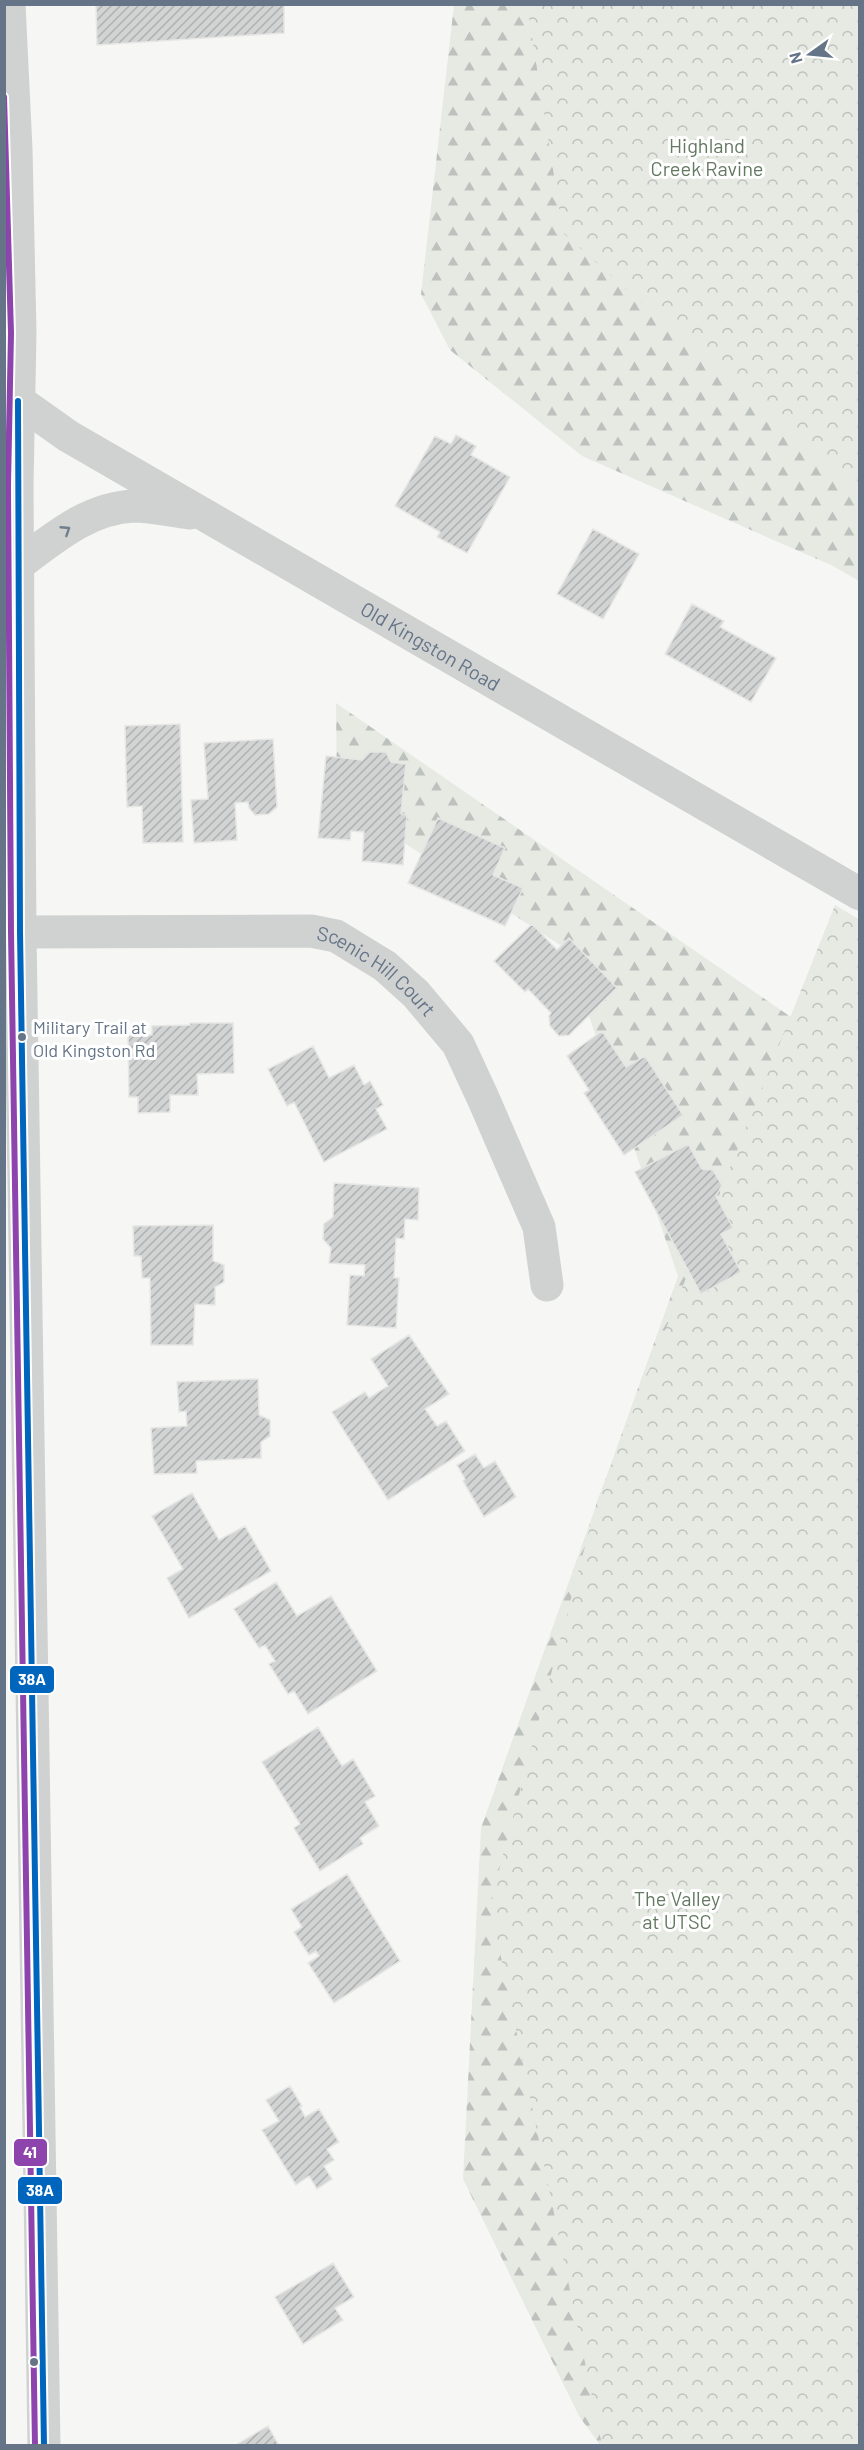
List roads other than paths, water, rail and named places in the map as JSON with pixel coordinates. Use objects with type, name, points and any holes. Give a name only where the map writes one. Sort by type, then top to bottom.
[{"type":"street","points":[[9,4],[10,157],[20,333],[11,396],[19,564],[20,932],[44,2445]]},
{"type":"street","name":"Old Kingston Road","points":[[11,396],[68,436],[860,894]]},
{"type":"street","points":[[19,564],[90,515],[134,506],[204,514]]},
{"type":"street","name":"Scenic Hill Court","points":[[20,932],[311,931],[336,936],[385,966],[416,994],[458,1044],[539,1227],[547,1285]]},
{"type":"place","name":"Military Trail at Old Kingston Rd","points":[[22,1037]]},
{"type":"park label","name":"Highland Creek Ravine","points":[[707,156]]},
{"type":"park label","name":"The Valley at UTSC","points":[[677,1910]]}]
